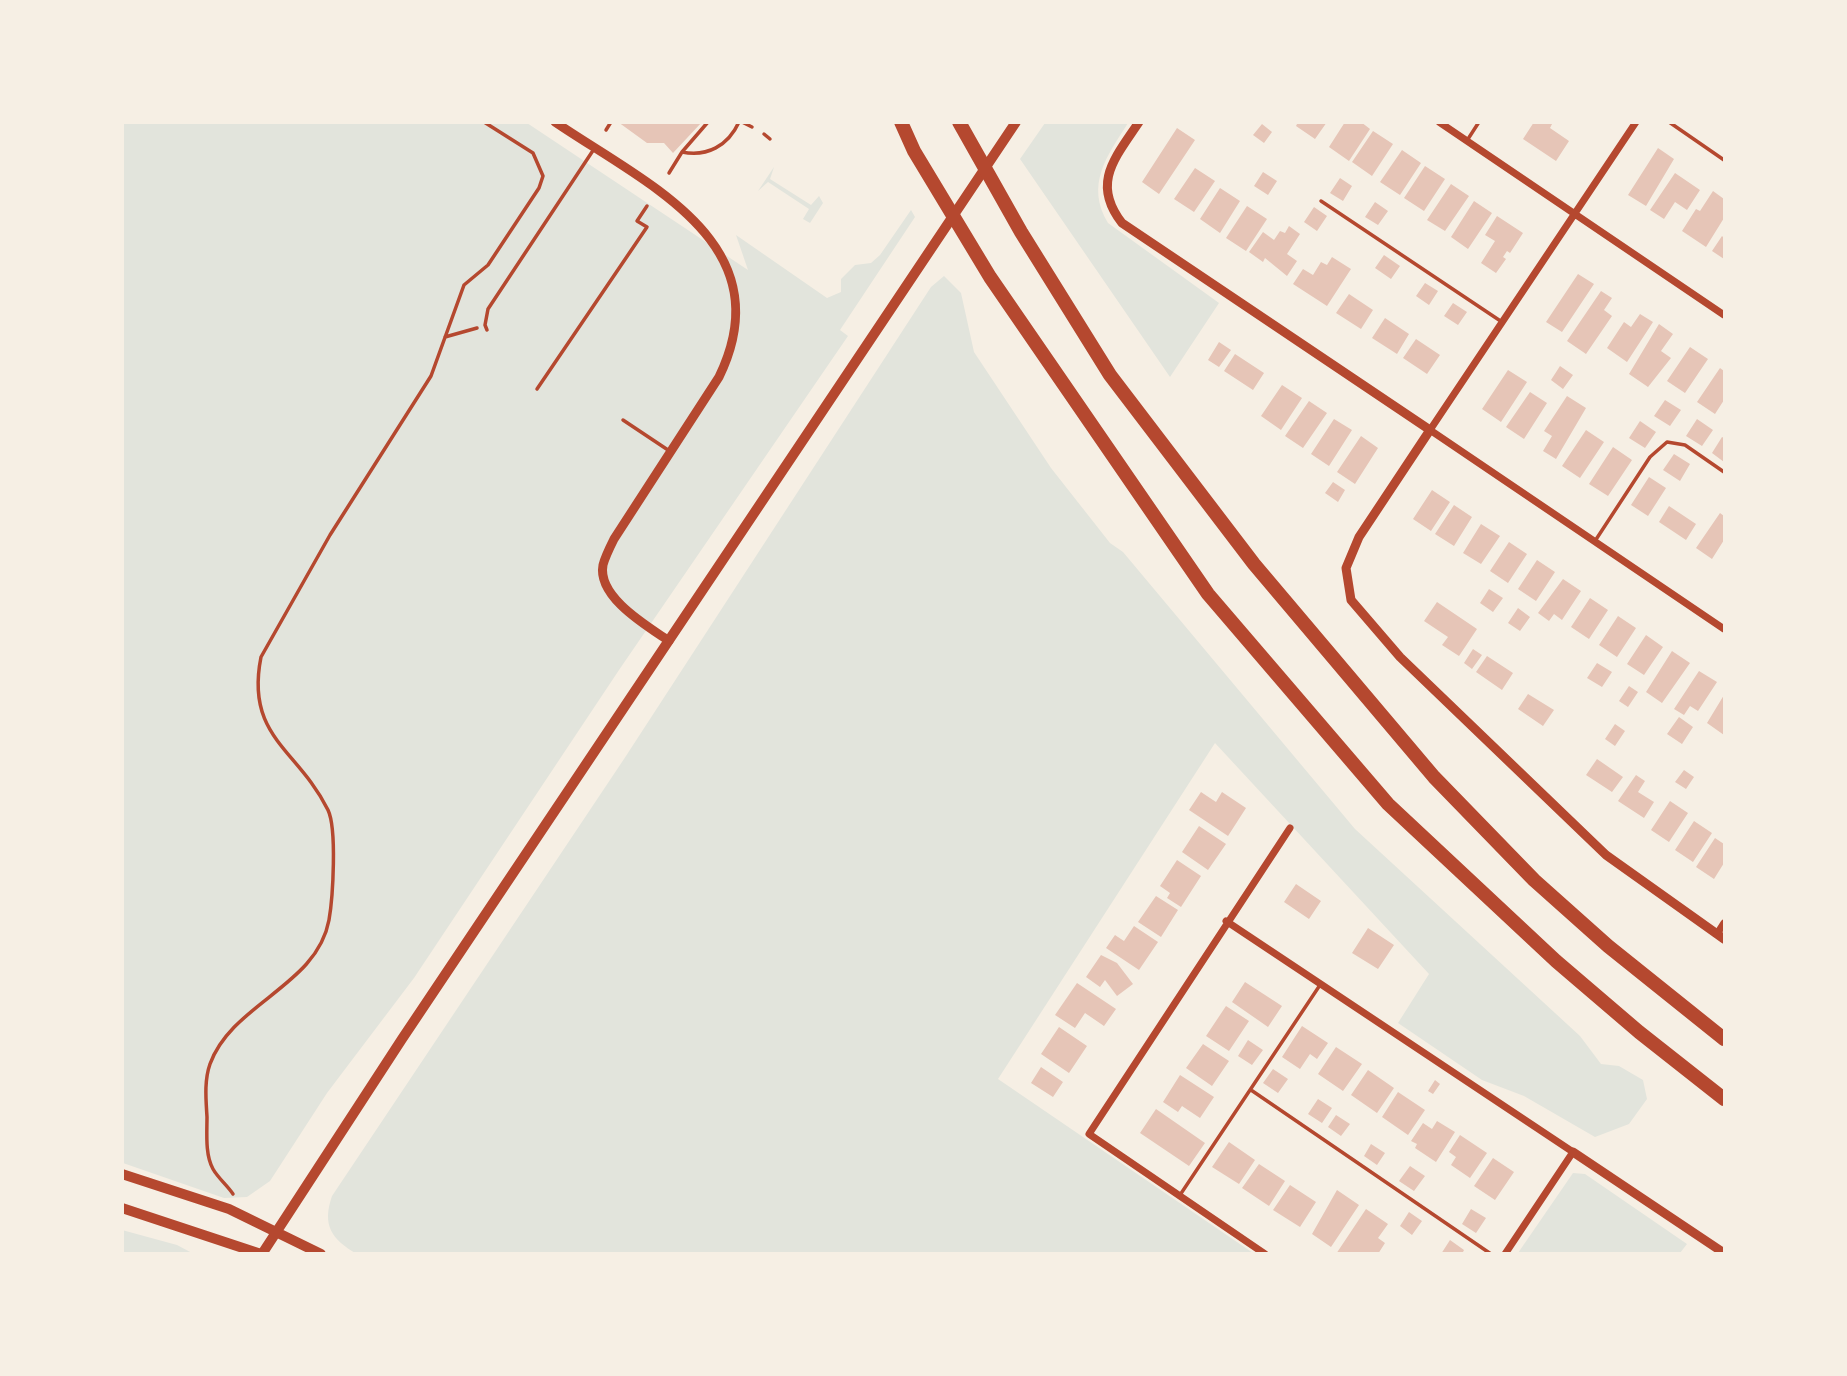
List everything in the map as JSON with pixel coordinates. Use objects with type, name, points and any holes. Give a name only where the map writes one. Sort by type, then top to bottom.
[{"type":"highway","points":[[901,122],[914,152],[990,277],[1208,594],[1388,804],[1556,961],[1639,1032],[1724,1099]]},
{"type":"highway","points":[[960,122],[1021,232],[1110,375],[1255,564],[1434,777],[1543,888],[1628,962],[1724,1039]]},
{"type":"main road","points":[[122,1208],[262,1254],[1016,122]]},
{"type":"main road","points":[[122,1174],[229,1209],[321,1254]]},
{"type":"street","points":[[555,122],[678,205],[704,229],[718,247],[737,307],[733,349],[719,377],[614,539],[603,566],[606,585],[621,606],[669,641]]},
{"type":"street","points":[[1139,122],[1108,173],[1106,193],[1111,208],[1122,223],[1724,629]]},
{"type":"street","points":[[1439,122],[1724,315]]},
{"type":"street","points":[[1636,122],[1359,537],[1346,568],[1347,584],[1351,600],[1400,657],[1606,855],[1721,936],[1724,923]]},
{"type":"street","points":[[1265,1254],[1089,1134],[1226,921],[1290,828]]},
{"type":"street","points":[[1226,921],[1724,1253]]},
{"type":"street","points":[[1506,1254],[1573,1152]]},
{"type":"lane","points":[[1466,141],[1479,122]]},
{"type":"lane","points":[[1670,122],[1724,160]]},
{"type":"lane","points":[[486,328],[488,309],[594,149]]},
{"type":"lane","points":[[1321,201],[1502,322]]},
{"type":"lane","points":[[623,420],[671,452]]},
{"type":"lane","points":[[1595,541],[1650,457],[1667,442],[1685,445],[1724,472]]},
{"type":"lane","points":[[1180,1195],[1321,984]]},
{"type":"lane","points":[[1251,1090],[1491,1254]]},
{"type":"path","points":[[233,1194],[210,1162],[206,1088],[209,1066],[231,1030],[291,979],[324,939],[329,919],[334,838],[327,808],[267,729],[259,704],[256,679],[261,657],[330,536],[431,376],[464,285],[488,265],[539,188],[543,176],[533,153],[484,122]]},
{"type":"path","points":[[606,130],[611,122]]},
{"type":"path","points":[[669,173],[682,152],[708,122]]},
{"type":"path","points":[[682,152],[705,153],[728,140],[741,122],[752,127]]},
{"type":"path","points":[[764,135],[770,139]]},
{"type":"path","points":[[537,389],[647,227],[637,221],[648,206]]},
{"type":"path","points":[[445,337],[486,328]]},
{"type":"shaded area","points":[[122,123],[527,123],[748,270],[736,235],[827,298],[841,292],[841,279],[855,265],[871,263],[880,255],[911,210],[915,217],[840,330],[848,336],[619,670],[414,978],[327,1093],[270,1181],[247,1197],[224,1198],[123,1163]]},
{"type":"shaded area","points":[[1045,123],[1128,123],[1101,171],[1098,196],[1108,223],[1219,303],[1170,377],[1020,159]]},
{"type":"shaded area","points":[[774,167],[770,179],[811,205],[819,196],[823,203],[810,223],[803,219],[809,209],[768,182],[758,191]]},
{"type":"shaded area","points":[[944,276],[961,293],[974,352],[1051,468],[1110,543],[1123,552],[1355,829],[1580,1036],[1601,1064],[1619,1066],[1643,1080],[1647,1099],[1629,1124],[1595,1137],[1524,1096],[1482,1080],[1398,1023],[1429,974],[1215,743],[998,1079],[1253,1253],[357,1254],[341,1243],[331,1230],[328,1215],[332,1196],[624,759],[931,287]]},
{"type":"shaded area","points":[[1573,1173],[1585,1174],[1687,1244],[1680,1253],[1518,1253]]},
{"type":"shaded area","points":[[122,1230],[177,1245],[192,1253],[123,1253]]},
{"type":"building","points":[[618,122],[702,122],[673,153],[664,143],[647,143]]},
{"type":"building","points":[[1298,122],[1327,122],[1315,139],[1296,126]]},
{"type":"building","points":[[1345,122],[1361,122],[1370,129],[1349,161],[1329,147]]},
{"type":"building","points":[[1534,122],[1553,122],[1550,128],[1569,141],[1556,161],[1523,139]]},
{"type":"building","points":[[1262,124],[1272,132],[1264,143],[1253,135]]},
{"type":"building","points":[[1177,128],[1195,140],[1159,194],[1142,182]]},
{"type":"building","points":[[1373,131],[1393,144],[1372,176],[1352,162]]},
{"type":"building","points":[[1658,148],[1674,159],[1646,206],[1628,195]]},
{"type":"building","points":[[1402,150],[1421,163],[1400,195],[1380,182]]},
{"type":"building","points":[[1425,166],[1445,179],[1424,211],[1404,198]]},
{"type":"building","points":[[1195,168],[1215,181],[1194,212],[1174,199]]},
{"type":"building","points":[[1263,172],[1277,181],[1268,195],[1254,186]]},
{"type":"building","points":[[1675,173],[1700,190],[1687,210],[1675,202],[1664,219],[1650,210]]},
{"type":"building","points":[[1340,178],[1352,186],[1343,201],[1330,193]]},
{"type":"building","points":[[1451,184],[1469,196],[1445,231],[1427,220]]},
{"type":"building","points":[[1220,188],[1240,201],[1220,233],[1200,219]]},
{"type":"building","points":[[1713,191],[1724,199],[1724,218],[1706,247],[1682,231],[1696,209],[1700,211]]},
{"type":"building","points":[[1474,201],[1492,213],[1468,249],[1451,237]]},
{"type":"building","points":[[1375,202],[1388,211],[1378,225],[1365,217]]},
{"type":"building","points":[[1247,206],[1267,219],[1246,251],[1226,238]]},
{"type":"building","points":[[1314,207],[1327,216],[1317,231],[1304,222]]},
{"type":"building","points":[[1497,216],[1523,233],[1510,253],[1507,251],[1503,257],[1506,259],[1496,273],[1481,263],[1495,241],[1485,235]]},
{"type":"building","points":[[1289,226],[1300,234],[1287,254],[1297,261],[1287,276],[1265,258],[1263,262],[1249,252],[1263,232],[1274,240],[1280,231],[1285,233]]},
{"type":"building","points":[[1722,236],[1724,238],[1724,259],[1712,251]]},
{"type":"building","points":[[1384,255],[1400,266],[1391,279],[1375,268]]},
{"type":"building","points":[[1332,257],[1351,269],[1327,306],[1293,284],[1303,269],[1313,275],[1321,262],[1327,265]]},
{"type":"building","points":[[1578,274],[1594,284],[1562,332],[1546,322]]},
{"type":"building","points":[[1425,283],[1438,291],[1429,305],[1416,296]]},
{"type":"building","points":[[1601,291],[1612,298],[1604,310],[1612,316],[1586,354],[1567,341]]},
{"type":"building","points":[[1349,294],[1373,310],[1361,329],[1336,313]]},
{"type":"building","points":[[1453,303],[1467,312],[1458,325],[1444,316]]},
{"type":"building","points":[[1640,314],[1653,322],[1627,362],[1607,348],[1624,322],[1631,327]]},
{"type":"building","points":[[1385,318],[1409,334],[1397,354],[1372,338]]},
{"type":"building","points":[[1659,324],[1673,334],[1661,351],[1671,358],[1648,387],[1629,374]]},
{"type":"building","points":[[1416,339],[1440,355],[1427,374],[1403,358]]},
{"type":"building","points":[[1219,342],[1231,350],[1219,367],[1208,360]]},
{"type":"building","points":[[1690,347],[1708,359],[1685,393],[1667,381]]},
{"type":"building","points":[[1235,354],[1264,373],[1253,390],[1224,371]]},
{"type":"building","points":[[1560,366],[1573,375],[1563,389],[1551,380]]},
{"type":"building","points":[[1720,368],[1724,371],[1724,400],[1715,414],[1697,402]]},
{"type":"building","points":[[1508,370],[1527,382],[1501,422],[1482,409]]},
{"type":"building","points":[[1282,385],[1302,398],[1281,430],[1261,416]]},
{"type":"building","points":[[1530,392],[1547,403],[1524,439],[1506,427]]},
{"type":"building","points":[[1567,396],[1586,408],[1556,459],[1543,451],[1552,436],[1544,431]]},
{"type":"building","points":[[1665,400],[1681,410],[1670,426],[1654,416]]},
{"type":"building","points":[[1309,401],[1327,413],[1303,448],[1285,436]]},
{"type":"building","points":[[1334,419],[1352,430],[1329,466],[1311,454]]},
{"type":"building","points":[[1697,419],[1713,430],[1702,446],[1686,436]]},
{"type":"building","points":[[1640,421],[1656,432],[1645,448],[1629,438]]},
{"type":"building","points":[[1586,430],[1604,442],[1580,478],[1562,466]]},
{"type":"building","points":[[1361,436],[1378,448],[1355,484],[1337,472]]},
{"type":"building","points":[[1722,437],[1724,438],[1724,462],[1712,453]]},
{"type":"building","points":[[1613,447],[1632,460],[1608,496],[1589,484]]},
{"type":"building","points":[[1674,454],[1690,464],[1680,481],[1663,470]]},
{"type":"building","points":[[1649,477],[1666,488],[1648,516],[1631,505]]},
{"type":"building","points":[[1333,482],[1345,490],[1338,502],[1325,493]]},
{"type":"building","points":[[1432,490],[1450,502],[1431,531],[1413,519]]},
{"type":"building","points":[[1454,505],[1472,517],[1454,546],[1435,534]]},
{"type":"building","points":[[1669,506],[1696,524],[1686,540],[1659,522]]},
{"type":"building","points":[[1720,513],[1724,516],[1724,540],[1712,559],[1696,548]]},
{"type":"building","points":[[1481,524],[1500,536],[1481,564],[1463,553]]},
{"type":"building","points":[[1509,542],[1527,554],[1508,583],[1490,571]]},
{"type":"building","points":[[1537,560],[1555,572],[1536,601],[1518,589]]},
{"type":"building","points":[[1563,579],[1581,591],[1562,620],[1554,614],[1549,621],[1538,613]]},
{"type":"building","points":[[1489,589],[1503,598],[1493,612],[1480,603]]},
{"type":"building","points":[[1590,598],[1608,610],[1589,639],[1571,627]]},
{"type":"building","points":[[1437,602],[1477,629],[1459,656],[1442,645],[1448,637],[1424,621]]},
{"type":"building","points":[[1518,608],[1530,617],[1520,631],[1508,623]]},
{"type":"building","points":[[1618,616],[1636,628],[1617,657],[1599,645]]},
{"type":"building","points":[[1646,635],[1663,647],[1644,675],[1627,664]]},
{"type":"building","points":[[1473,649],[1482,655],[1472,669],[1464,663]]},
{"type":"building","points":[[1672,651],[1690,663],[1662,703],[1646,692]]},
{"type":"building","points":[[1487,656],[1513,673],[1502,690],[1476,672]]},
{"type":"building","points":[[1597,663],[1612,672],[1602,687],[1587,678]]},
{"type":"building","points":[[1699,671],[1717,682],[1698,711],[1690,706],[1684,715],[1674,709]]},
{"type":"building","points":[[1629,686],[1638,692],[1628,707],[1619,701]]},
{"type":"building","points":[[1528,694],[1554,710],[1543,726],[1518,709]]},
{"type":"building","points":[[1724,695],[1724,735],[1707,723]]},
{"type":"building","points":[[1679,717],[1693,727],[1682,744],[1667,734]]},
{"type":"building","points":[[1615,724],[1625,731],[1615,746],[1605,739]]},
{"type":"building","points":[[1597,759],[1623,777],[1612,792],[1586,775]]},
{"type":"building","points":[[1684,770],[1694,777],[1686,789],[1675,782]]},
{"type":"building","points":[[1636,775],[1645,781],[1638,792],[1654,802],[1644,818],[1618,801]]},
{"type":"building","points":[[1201,792],[1216,802],[1222,792],[1246,808],[1228,836],[1189,810]]},
{"type":"building","points":[[1670,801],[1688,813],[1669,842],[1651,830]]},
{"type":"building","points":[[1694,821],[1712,833],[1693,862],[1675,850]]},
{"type":"building","points":[[1199,826],[1226,844],[1208,870],[1182,852]]},
{"type":"building","points":[[1715,838],[1724,844],[1724,863],[1714,879],[1696,867]]},
{"type":"building","points":[[1177,860],[1201,876],[1181,907],[1167,898],[1170,893],[1160,886]]},
{"type":"building","points":[[1296,884],[1321,901],[1309,919],[1284,902]]},
{"type":"building","points":[[1156,896],[1178,910],[1161,937],[1138,922]]},
{"type":"building","points":[[1134,926],[1158,942],[1139,970],[1106,948],[1115,935],[1124,941]]},
{"type":"building","points":[[1368,928],[1394,945],[1378,969],[1352,953]]},
{"type":"building","points":[[1101,955],[1117,963],[1133,984],[1117,996],[1105,980],[1100,987],[1086,977]]},
{"type":"building","points":[[1245,982],[1282,1006],[1268,1027],[1232,1002]]},
{"type":"building","points":[[1077,983],[1116,1009],[1104,1026],[1085,1013],[1075,1028],[1055,1015]]},
{"type":"building","points":[[1226,1006],[1249,1021],[1229,1051],[1206,1036]]},
{"type":"building","points":[[1302,1026],[1328,1043],[1317,1059],[1310,1054],[1300,1069],[1282,1057]]},
{"type":"building","points":[[1059,1027],[1087,1046],[1069,1073],[1041,1054]]},
{"type":"building","points":[[1248,1040],[1263,1050],[1252,1065],[1238,1056]]},
{"type":"building","points":[[1203,1044],[1229,1061],[1212,1086],[1186,1068]]},
{"type":"building","points":[[1336,1047],[1362,1064],[1343,1091],[1318,1074]]},
{"type":"building","points":[[1041,1067],[1063,1082],[1053,1097],[1031,1083]]},
{"type":"building","points":[[1273,1069],[1288,1079],[1278,1093],[1263,1083]]},
{"type":"building","points":[[1368,1070],[1394,1088],[1377,1113],[1351,1095]]},
{"type":"building","points":[[1180,1075],[1214,1097],[1200,1118],[1182,1106],[1178,1112],[1163,1102]]},
{"type":"building","points":[[1435,1080],[1440,1084],[1433,1094],[1428,1091]]},
{"type":"building","points":[[1398,1092],[1425,1110],[1408,1135],[1382,1117]]},
{"type":"building","points":[[1318,1099],[1332,1108],[1322,1123],[1308,1114]]},
{"type":"building","points":[[1156,1109],[1205,1143],[1189,1166],[1140,1133]]},
{"type":"building","points":[[1336,1115],[1350,1124],[1341,1136],[1328,1127]]},
{"type":"building","points":[[1437,1121],[1455,1132],[1436,1162],[1415,1148],[1417,1144],[1411,1141],[1423,1123],[1432,1129]]},
{"type":"building","points":[[1460,1135],[1487,1153],[1470,1178],[1451,1165],[1456,1157],[1449,1152]]},
{"type":"building","points":[[1229,1142],[1255,1160],[1239,1184],[1212,1167]]},
{"type":"building","points":[[1371,1144],[1385,1153],[1377,1165],[1364,1156]]},
{"type":"building","points":[[1493,1158],[1514,1172],[1495,1200],[1474,1186]]},
{"type":"building","points":[[1259,1164],[1285,1181],[1269,1206],[1242,1188]]},
{"type":"building","points":[[1410,1166],[1425,1176],[1414,1191],[1399,1181]]},
{"type":"building","points":[[1290,1185],[1316,1202],[1300,1227],[1273,1210]]},
{"type":"building","points":[[1337,1190],[1359,1205],[1331,1247],[1312,1234]]},
{"type":"building","points":[[1366,1209],[1388,1224],[1378,1238],[1385,1243],[1378,1254],[1336,1254]]},
{"type":"building","points":[[1471,1209],[1486,1218],[1476,1233],[1462,1224]]},
{"type":"building","points":[[1409,1212],[1422,1221],[1412,1235],[1400,1226]]},
{"type":"building","points":[[1450,1240],[1464,1250],[1462,1254],[1441,1254]]}]
